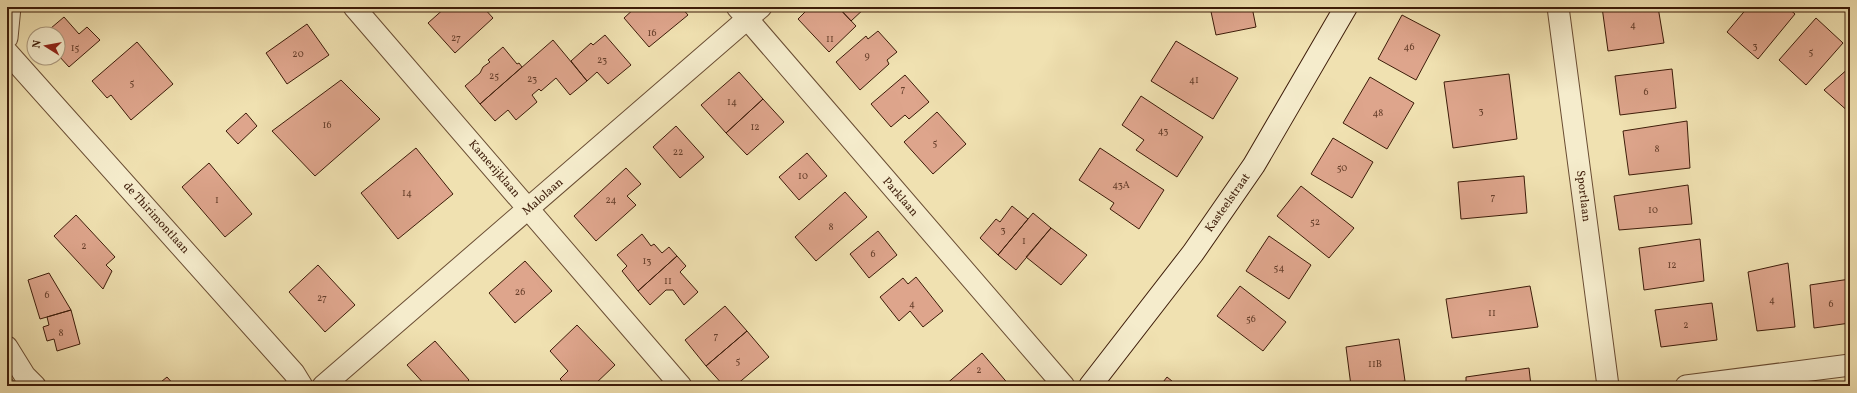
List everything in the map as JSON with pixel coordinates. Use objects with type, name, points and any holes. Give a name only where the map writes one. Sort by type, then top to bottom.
[{"type":"street","points":[[7,38],[10,7]]},
{"type":"street","name":"Kamerijklaan","points":[[354,7],[681,386]]},
{"type":"street","name":"Kasteelstraat","points":[[1090,386],[1194,253],[1254,165],[1346,7]]},
{"type":"street","name":"Sportlaan","points":[[1558,7],[1608,386]]},
{"type":"street","name":"Malolaan","points":[[323,386],[529,208],[749,11]]},
{"type":"street","name":"Parklaan","points":[[749,11],[1064,386]]},
{"type":"street","name":"de Thirimontlaan","points":[[7,52],[289,367],[302,386]]},
{"type":"street","points":[[7,347],[25,376],[35,386]]},
{"type":"street","points":[[1686,386],[1850,364]]},
{"type":"green space","points":[[7,373],[18,386],[7,386]]},
{"type":"building","points":[[446,7],[483,7],[493,18],[455,53],[428,23]]},
{"type":"building","points":[[636,7],[681,7],[688,15],[649,47],[624,18]]},
{"type":"building","points":[[810,7],[838,7],[856,26],[829,52],[798,19]]},
{"type":"building","points":[[838,7],[866,7],[851,21]]},
{"type":"building","points":[[1210,7],[1252,7],[1256,27],[1216,35]]},
{"type":"building","points":[[1602,7],[1658,7],[1664,43],[1608,51]]},
{"type":"building","points":[[1748,7],[1787,7],[1795,14],[1758,59],[1727,32]]},
{"type":"building","points":[[1402,15],[1440,35],[1416,80],[1378,59]]},
{"type":"building","points":[[64,17],[79,34],[87,27],[100,40],[69,67],[66,64],[66,26],[53,26]]},
{"type":"building","points":[[1816,18],[1843,43],[1806,85],[1779,60]]},
{"type":"building","points":[[307,24],[329,55],[287,84],[266,53]]},
{"type":"building","points":[[878,31],[897,52],[887,60],[889,64],[860,90],[836,62],[866,36],[868,39]]},
{"type":"building","points":[[605,35],[631,65],[608,84],[597,72],[587,81],[571,61],[591,43],[593,45]]},
{"type":"building","points":[[553,40],[587,81],[570,95],[556,78],[541,91],[539,89],[532,95],[537,102],[516,120],[508,110],[495,121],[480,104]]},
{"type":"building","points":[[1176,41],[1238,78],[1213,119],[1151,81]]},
{"type":"building","points":[[137,42],[173,84],[131,120],[111,95],[107,98],[92,81]]},
{"type":"building","points":[[503,47],[517,64],[519,63],[522,67],[480,104],[465,86],[480,73],[483,67],[490,62],[488,60]]},
{"type":"building","points":[[1850,67],[1850,113],[1824,90]]},
{"type":"building","points":[[1672,69],[1676,108],[1620,115],[1615,76]]},
{"type":"building","points":[[739,72],[763,99],[726,133],[701,105]]},
{"type":"building","points":[[1509,74],[1517,139],[1453,148],[1444,82]]},
{"type":"building","points":[[905,75],[929,102],[909,119],[905,115],[891,127],[871,104]]},
{"type":"building","points":[[1370,77],[1414,103],[1387,149],[1343,123]]},
{"type":"building","points":[[341,80],[380,119],[315,176],[272,131]]},
{"type":"building","points":[[1141,96],[1203,137],[1177,177],[1136,150],[1144,140],[1122,125]]},
{"type":"building","points":[[763,99],[784,122],[747,155],[726,133]]},
{"type":"building","points":[[937,112],[966,144],[933,174],[904,142]]},
{"type":"building","points":[[246,113],[257,126],[238,144],[226,131]]},
{"type":"building","points":[[1687,121],[1690,168],[1629,175],[1623,131]]},
{"type":"building","points":[[676,126],[704,157],[680,178],[653,147]]},
{"type":"building","points":[[1333,138],[1373,162],[1352,198],[1311,174]]},
{"type":"building","points":[[416,148],[453,194],[398,239],[361,193]]},
{"type":"building","points":[[1100,148],[1164,190],[1139,229],[1110,209],[1114,203],[1079,180]]},
{"type":"building","points":[[807,153],[827,176],[799,200],[779,177]]},
{"type":"building","points":[[209,163],[252,214],[225,237],[182,187]]},
{"type":"building","points":[[626,168],[641,184],[627,196],[636,205],[596,241],[574,216]]},
{"type":"building","points":[[1524,176],[1527,213],[1461,219],[1458,182]]},
{"type":"building","points":[[1688,185],[1692,224],[1619,230],[1614,196]]},
{"type":"building","points":[[1301,186],[1354,228],[1329,258],[1277,216]]},
{"type":"building","points":[[845,192],[867,217],[816,261],[795,237]]},
{"type":"building","points":[[1012,206],[1028,219],[998,255],[980,238],[996,219],[1000,222]]},
{"type":"building","points":[[1033,213],[1051,228],[1016,270],[998,255]]},
{"type":"building","points":[[76,215],[115,257],[106,265],[112,271],[103,289],[54,236]]},
{"type":"building","points":[[1051,228],[1087,255],[1061,285],[1026,257]]},
{"type":"building","points":[[878,231],[897,255],[869,278],[850,254]]},
{"type":"building","points":[[642,234],[651,246],[654,244],[662,253],[669,247],[677,256],[638,291],[622,271],[627,266],[617,255]]},
{"type":"building","points":[[1269,236],[1311,265],[1289,299],[1246,271]]},
{"type":"building","points":[[1700,239],[1704,281],[1644,290],[1639,248]]},
{"type":"building","points":[[677,256],[686,266],[680,272],[698,292],[684,305],[673,290],[666,290],[650,305],[638,291]]},
{"type":"building","points":[[525,261],[552,291],[515,323],[489,293]]},
{"type":"building","points":[[1788,263],[1795,327],[1757,331],[1748,272]]},
{"type":"building","points":[[318,265],[355,305],[325,332],[289,292]]},
{"type":"building","points":[[49,273],[71,310],[40,319],[28,280]]},
{"type":"building","points":[[916,277],[943,311],[923,327],[910,311],[899,321],[880,297],[903,278],[908,284]]},
{"type":"building","points":[[1850,279],[1850,323],[1814,328],[1810,285]]},
{"type":"building","points":[[1240,286],[1286,322],[1263,351],[1217,316]]},
{"type":"building","points":[[1530,286],[1538,327],[1452,338],[1446,299]]},
{"type":"building","points":[[1712,303],[1717,340],[1661,347],[1655,310]]},
{"type":"building","points":[[725,306],[747,331],[706,366],[685,340]]},
{"type":"building","points":[[71,310],[80,344],[57,351],[54,339],[47,341],[43,327],[49,325],[47,317]]},
{"type":"building","points":[[577,325],[615,365],[593,386],[567,386],[560,379],[568,371],[550,351]]},
{"type":"building","points":[[747,331],[769,357],[735,386],[724,386],[706,366]]},
{"type":"building","points":[[1399,339],[1405,381],[1375,386],[1351,386],[1346,347]]},
{"type":"building","points":[[435,341],[469,380],[463,386],[426,386],[407,365]]},
{"type":"building","points":[[982,353],[1010,386],[944,386]]},
{"type":"building","points":[[1529,368],[1531,386],[1466,386],[1466,377]]},
{"type":"building","points":[[167,377],[175,386],[156,386]]},
{"type":"building","points":[[1167,377],[1178,386],[1160,386]]}]
